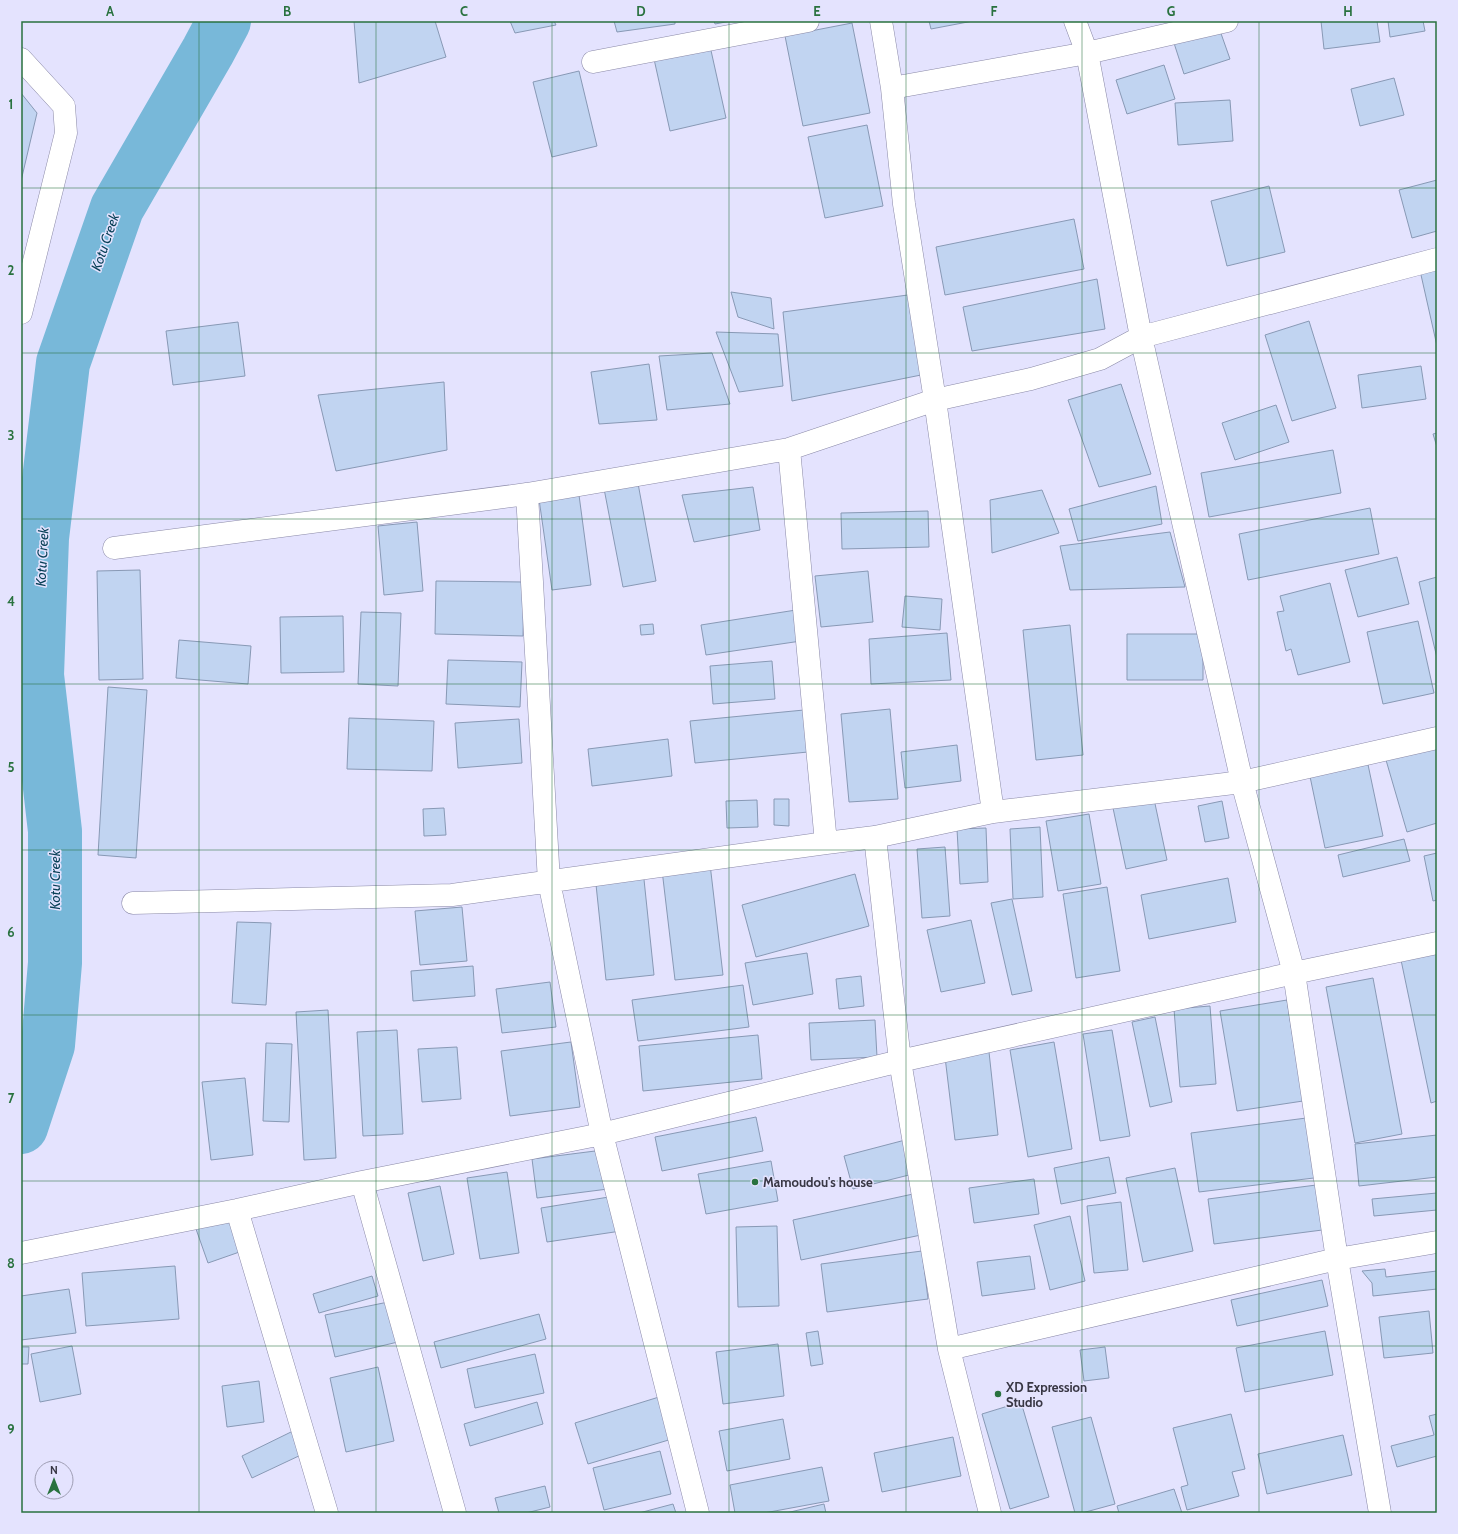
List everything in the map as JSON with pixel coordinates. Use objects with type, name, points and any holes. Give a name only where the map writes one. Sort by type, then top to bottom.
[{"type":"street","points":[[593,62],[808,21]]},
{"type":"street","points":[[880,21],[892,88],[904,204],[935,400],[993,812]]},
{"type":"street","points":[[1075,21],[1087,53],[1141,338],[1242,782],[1294,973],[1337,1259],[1380,1513]]},
{"type":"street","points":[[892,88],[1087,53],[1227,21]]},
{"type":"street","points":[[21,59],[64,106],[66,133],[21,313]]},
{"type":"street","points":[[114,548],[527,494],[789,448],[935,400],[1031,379],[1100,359],[1141,338],[1437,259]]},
{"type":"street","points":[[789,448],[826,843]]},
{"type":"street","points":[[527,494],[549,882],[602,1134],[698,1513]]},
{"type":"street","points":[[133,903],[452,895],[826,843],[875,838],[993,812],[1242,782],[1437,738]]},
{"type":"street","points":[[875,838],[900,1061],[949,1349],[990,1513]]},
{"type":"street","points":[[21,1253],[602,1134],[900,1061],[1294,973],[1437,943]]},
{"type":"street","points":[[362,1182],[455,1513]]},
{"type":"street","points":[[236,1210],[327,1513]]},
{"type":"street","points":[[949,1349],[1337,1259],[1437,1242]]},
{"type":"building","points":[[354,21],[435,21],[446,57],[359,83]]},
{"type":"building","points":[[510,21],[554,21],[556,25],[515,33]]},
{"type":"building","points":[[614,21],[675,21],[675,24],[617,32]]},
{"type":"building","points":[[714,21],[731,21],[715,24]]},
{"type":"building","points":[[929,21],[973,21],[931,29]]},
{"type":"building","points":[[1321,21],[1377,21],[1380,42],[1324,49]]},
{"type":"building","points":[[1388,21],[1423,21],[1425,31],[1390,37]]},
{"type":"building","points":[[852,23],[870,113],[803,126],[785,36]]},
{"type":"building","points":[[1218,25],[1230,59],[1184,74],[1173,40]]},
{"type":"building","points":[[710,46],[726,118],[670,131],[654,59]]},
{"type":"building","points":[[1164,65],[1175,99],[1127,114],[1116,80]]},
{"type":"building","points":[[579,71],[597,146],[552,157],[533,82]]},
{"type":"building","points":[[1394,78],[1404,115],[1360,126],[1351,89]]},
{"type":"building","points":[[21,93],[37,113],[21,181]]},
{"type":"building","points":[[1230,100],[1233,141],[1178,145],[1175,103]]},
{"type":"building","points":[[867,125],[883,206],[825,218],[808,137]]},
{"type":"building","points":[[1437,180],[1437,231],[1412,238],[1399,190]]},
{"type":"building","points":[[1269,186],[1285,252],[1227,266],[1211,201]]},
{"type":"building","points":[[1074,219],[1084,269],[945,295],[936,247]]},
{"type":"building","points":[[1437,262],[1437,346],[1419,266]]},
{"type":"building","points":[[1097,279],[1105,329],[972,351],[963,307]]},
{"type":"building","points":[[731,292],[771,298],[774,329],[738,317]]},
{"type":"building","points":[[915,294],[926,374],[792,401],[783,312]]},
{"type":"building","points":[[1309,321],[1336,408],[1292,421],[1265,335]]},
{"type":"building","points":[[238,322],[245,376],[173,385],[166,331]]},
{"type":"building","points":[[716,332],[778,334],[783,386],[739,392]]},
{"type":"building","points":[[712,353],[730,404],[667,410],[659,356]]},
{"type":"building","points":[[649,364],[657,420],[599,424],[591,372]]},
{"type":"building","points":[[1421,366],[1426,399],[1362,408],[1358,375]]},
{"type":"building","points":[[444,382],[447,450],[336,471],[318,395]]},
{"type":"building","points":[[1121,384],[1151,474],[1099,487],[1068,400]]},
{"type":"building","points":[[1276,405],[1289,442],[1235,460],[1222,423]]},
{"type":"building","points":[[1437,433],[1437,447],[1433,434]]},
{"type":"building","points":[[1333,450],[1341,493],[1209,517],[1201,473]]},
{"type":"building","points":[[635,467],[656,581],[623,587],[601,473]]},
{"type":"building","points":[[577,480],[591,585],[552,590],[537,485]]},
{"type":"building","points":[[1156,486],[1162,524],[1078,541],[1069,509]]},
{"type":"building","points":[[753,487],[760,530],[694,542],[682,495]]},
{"type":"building","points":[[1042,490],[1059,533],[992,553],[990,500]]},
{"type":"building","points":[[1370,508],[1379,554],[1248,580],[1239,534]]},
{"type":"building","points":[[928,511],[929,547],[842,549],[841,513]]},
{"type":"building","points":[[417,522],[423,591],[384,595],[378,526]]},
{"type":"building","points":[[1170,532],[1185,587],[1070,590],[1060,546]]},
{"type":"building","points":[[1397,557],[1409,604],[1358,617],[1345,570]]},
{"type":"building","points":[[140,570],[143,679],[99,680],[97,571]]},
{"type":"building","points":[[868,571],[873,622],[821,627],[815,576]]},
{"type":"building","points":[[1437,577],[1437,658],[1419,582]]},
{"type":"building","points":[[436,581],[524,582],[523,636],[435,634]]},
{"type":"building","points":[[1330,583],[1350,662],[1298,675],[1291,649],[1286,651],[1277,612],[1284,611],[1280,596]]},
{"type":"building","points":[[905,596],[942,599],[940,630],[902,627]]},
{"type":"building","points":[[796,610],[801,641],[706,655],[701,625]]},
{"type":"building","points":[[361,612],[401,613],[398,686],[358,684]]},
{"type":"building","points":[[343,616],[344,672],[281,673],[280,617]]},
{"type":"building","points":[[1418,621],[1434,693],[1383,704],[1367,632]]},
{"type":"building","points":[[653,624],[654,634],[641,635],[640,625]]},
{"type":"building","points":[[1070,625],[1083,755],[1036,760],[1023,630]]},
{"type":"building","points":[[947,633],[951,680],[871,684],[869,639]]},
{"type":"building","points":[[1127,634],[1203,634],[1203,680],[1127,680]]},
{"type":"building","points":[[179,640],[251,646],[248,684],[176,678]]},
{"type":"building","points":[[448,660],[522,662],[520,707],[446,704]]},
{"type":"building","points":[[772,661],[775,699],[713,704],[710,666]]},
{"type":"building","points":[[108,687],[147,690],[136,858],[98,855]]},
{"type":"building","points":[[890,709],[898,799],[849,802],[841,714]]},
{"type":"building","points":[[804,710],[808,752],[695,763],[690,721]]},
{"type":"building","points":[[349,718],[434,721],[432,771],[347,769]]},
{"type":"building","points":[[519,719],[522,763],[458,768],[455,723]]},
{"type":"building","points":[[668,739],[672,776],[592,786],[588,749]]},
{"type":"building","points":[[957,745],[961,781],[905,788],[901,752]]},
{"type":"building","points":[[1437,745],[1437,823],[1407,832],[1386,760]]},
{"type":"building","points":[[1366,755],[1383,836],[1325,848],[1308,767]]},
{"type":"building","points":[[774,799],[789,799],[789,826],[774,825]]},
{"type":"building","points":[[1154,799],[1167,860],[1126,869],[1113,808]]},
{"type":"building","points":[[757,800],[758,827],[727,828],[726,801]]},
{"type":"building","points":[[1222,801],[1229,838],[1205,842],[1198,806]]},
{"type":"building","points":[[444,808],[446,835],[424,836],[423,809]]},
{"type":"building","points":[[1089,814],[1101,884],[1058,891],[1046,821]]},
{"type":"building","points":[[1040,827],[1043,897],[1013,899],[1010,829]]},
{"type":"building","points":[[986,828],[988,882],[960,884],[957,829]]},
{"type":"building","points":[[1404,839],[1410,861],[1343,877],[1338,855]]},
{"type":"building","points":[[945,847],[950,916],[922,918],[917,849]]},
{"type":"building","points":[[1437,853],[1437,900],[1433,901],[1424,856]]},
{"type":"building","points":[[710,864],[723,975],[675,980],[662,870]]},
{"type":"building","points":[[643,870],[654,975],[606,980],[595,875]]},
{"type":"building","points":[[855,874],[869,926],[756,957],[742,905]]},
{"type":"building","points":[[1228,878],[1236,922],[1149,939],[1141,895]]},
{"type":"building","points":[[1107,887],[1120,971],[1076,978],[1063,894]]},
{"type":"building","points":[[1012,899],[1032,991],[1012,995],[991,903]]},
{"type":"building","points":[[462,907],[467,961],[420,965],[415,911]]},
{"type":"building","points":[[971,920],[985,983],[941,992],[927,930]]},
{"type":"building","points":[[237,922],[271,923],[266,1005],[232,1003]]},
{"type":"building","points":[[807,953],[813,994],[753,1005],[745,963]]},
{"type":"building","points":[[1437,953],[1437,1101],[1431,1103],[1401,960]]},
{"type":"building","points":[[473,966],[475,996],[413,1001],[411,971]]},
{"type":"building","points":[[861,976],[864,1006],[839,1009],[836,979]]},
{"type":"building","points":[[1373,978],[1402,1134],[1355,1143],[1326,987]]},
{"type":"building","points":[[550,982],[556,1027],[502,1033],[496,989]]},
{"type":"building","points":[[743,985],[749,1027],[638,1041],[632,1000]]},
{"type":"building","points":[[1287,1000],[1303,1101],[1237,1111],[1220,1011]]},
{"type":"building","points":[[1210,1006],[1216,1084],[1180,1087],[1174,1009]]},
{"type":"building","points":[[328,1010],[336,1158],[304,1160],[296,1012]]},
{"type":"building","points":[[1155,1017],[1172,1102],[1150,1107],[1132,1022]]},
{"type":"building","points":[[875,1020],[877,1057],[811,1060],[809,1023]]},
{"type":"building","points":[[397,1030],[403,1134],[363,1136],[357,1032]]},
{"type":"building","points":[[1112,1030],[1130,1136],[1100,1141],[1083,1034]]},
{"type":"building","points":[[758,1035],[762,1079],[643,1091],[639,1046]]},
{"type":"building","points":[[571,1042],[580,1107],[510,1116],[501,1051]]},
{"type":"building","points":[[1054,1042],[1072,1149],[1028,1157],[1010,1050]]},
{"type":"building","points":[[266,1043],[292,1044],[289,1122],[263,1121]]},
{"type":"building","points":[[457,1047],[461,1099],[422,1102],[418,1049]]},
{"type":"building","points":[[989,1052],[998,1135],[955,1140],[945,1057]]},
{"type":"building","points":[[245,1078],[253,1155],[211,1160],[202,1082]]},
{"type":"building","points":[[756,1117],[763,1151],[662,1171],[655,1137]]},
{"type":"building","points":[[1314,1117],[1322,1177],[1199,1192],[1191,1133]]},
{"type":"building","points":[[1437,1135],[1437,1177],[1359,1186],[1355,1144]]},
{"type":"building","points":[[909,1139],[917,1173],[853,1189],[844,1156]]},
{"type":"building","points":[[603,1150],[608,1189],[537,1198],[532,1159]]},
{"type":"building","points":[[1109,1157],[1116,1193],[1061,1204],[1054,1168]]},
{"type":"building","points":[[771,1161],[778,1201],[706,1214],[698,1174]]},
{"type":"building","points":[[1175,1168],[1193,1251],[1143,1262],[1126,1178]]},
{"type":"building","points":[[507,1172],[519,1253],[480,1259],[467,1178]]},
{"type":"building","points":[[1034,1179],[1039,1214],[974,1223],[969,1188]]},
{"type":"building","points":[[1324,1184],[1330,1229],[1214,1244],[1208,1199]]},
{"type":"building","points":[[440,1186],[454,1254],[423,1261],[408,1193]]},
{"type":"building","points":[[1437,1193],[1437,1210],[1374,1216],[1372,1199]]},
{"type":"building","points":[[913,1194],[921,1235],[801,1260],[793,1220]]},
{"type":"building","points":[[615,1196],[621,1231],[547,1242],[541,1208]]},
{"type":"building","points":[[1121,1202],[1128,1270],[1094,1273],[1087,1206]]},
{"type":"building","points":[[235,1215],[248,1249],[208,1263],[196,1229]]},
{"type":"building","points":[[1070,1216],[1085,1281],[1050,1290],[1034,1225]]},
{"type":"building","points":[[777,1226],[779,1306],[738,1307],[736,1227]]},
{"type":"building","points":[[922,1251],[928,1299],[827,1312],[821,1264]]},
{"type":"building","points":[[1030,1256],[1035,1289],[982,1296],[977,1262]]},
{"type":"building","points":[[175,1266],[179,1319],[86,1326],[82,1273]]},
{"type":"building","points":[[1385,1269],[1386,1277],[1437,1271],[1437,1289],[1373,1296],[1372,1283],[1362,1271]]},
{"type":"building","points":[[372,1276],[378,1296],[319,1313],[313,1294]]},
{"type":"building","points":[[1322,1280],[1328,1306],[1237,1326],[1231,1300]]},
{"type":"building","points":[[69,1289],[76,1333],[21,1340],[21,1296]]},
{"type":"building","points":[[393,1301],[402,1341],[335,1357],[325,1315]]},
{"type":"building","points":[[1429,1311],[1433,1353],[1384,1358],[1379,1317]]},
{"type":"building","points":[[539,1314],[546,1339],[441,1368],[434,1342]]},
{"type":"building","points":[[818,1331],[823,1364],[811,1366],[806,1333]]},
{"type":"building","points":[[1325,1331],[1333,1375],[1245,1392],[1236,1348]]},
{"type":"building","points":[[778,1344],[784,1396],[723,1404],[716,1352]]},
{"type":"building","points":[[72,1346],[81,1394],[40,1402],[31,1354]]},
{"type":"building","points":[[21,1347],[29,1347],[28,1364],[21,1364]]},
{"type":"building","points":[[1105,1347],[1109,1378],[1084,1381],[1080,1350]]},
{"type":"building","points":[[535,1354],[544,1393],[475,1408],[467,1369]]},
{"type":"building","points":[[378,1367],[394,1441],[346,1452],[330,1378]]},
{"type":"building","points":[[259,1381],[264,1422],[227,1427],[222,1386]]},
{"type":"building","points":[[659,1397],[672,1439],[588,1464],[575,1423]]},
{"type":"building","points":[[537,1402],[543,1424],[470,1446],[464,1424]]},
{"type":"building","points":[[1021,1402],[1049,1497],[1010,1509],[982,1414]]},
{"type":"building","points":[[1231,1414],[1245,1469],[1232,1472],[1239,1496],[1187,1510],[1181,1487],[1188,1485],[1173,1428]]},
{"type":"building","points":[[1437,1414],[1437,1456],[1397,1467],[1391,1446],[1434,1435],[1429,1416]]},
{"type":"building","points":[[1091,1417],[1115,1504],[1082,1513],[1075,1513],[1052,1427]]},
{"type":"building","points":[[783,1419],[790,1459],[727,1471],[719,1431]]},
{"type":"building","points":[[293,1431],[303,1454],[252,1478],[242,1456]]},
{"type":"building","points":[[1343,1435],[1352,1475],[1267,1494],[1258,1454]]},
{"type":"building","points":[[953,1437],[961,1476],[882,1492],[874,1453]]},
{"type":"building","points":[[660,1451],[671,1494],[604,1510],[593,1468]]},
{"type":"building","points":[[822,1467],[829,1501],[764,1513],[735,1513],[730,1485]]},
{"type":"building","points":[[545,1486],[550,1507],[526,1513],[499,1513],[495,1498]]},
{"type":"building","points":[[1174,1489],[1182,1513],[1119,1513],[1117,1506]]},
{"type":"building","points":[[673,1504],[676,1513],[639,1513]]},
{"type":"building","points":[[824,1504],[826,1513],[786,1513]]},
{"type":"waterway","name":"Kotu Creek","points":[[21,1127],[48,1045],[55,963],[55,831],[37,675],[42,538],[63,363],[117,208],[224,21]]},
{"type":"place","name":"Mamoudou's house","points":[[755,1182]]},
{"type":"place","name":"XD Expression Studio","points":[[998,1394]]}]
